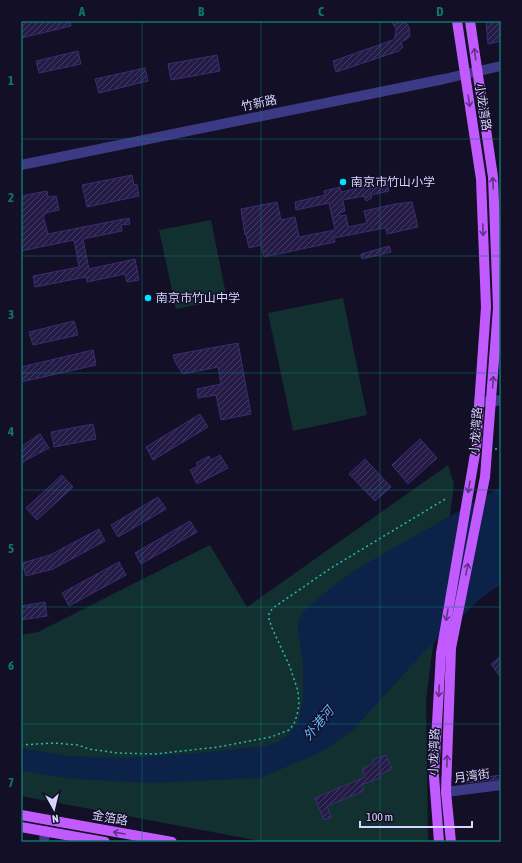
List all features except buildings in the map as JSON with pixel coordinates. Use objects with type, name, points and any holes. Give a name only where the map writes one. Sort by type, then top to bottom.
[{"type":"main road","name":"小龙湾路","points":[[439,842],[434,776],[441,652],[476,448],[486,307],[481,179],[457,21]]},
{"type":"main road","name":"小龙湾路","points":[[451,842],[446,792],[451,648],[485,477],[496,401],[498,308],[493,178],[470,21]]},
{"type":"main road","name":"金箔路","points":[[21,815],[172,842]]},
{"type":"main road","name":"金箔路","points":[[21,827],[105,842]]},
{"type":"street","name":"竹新路","points":[[21,165],[501,66]]},
{"type":"street","points":[[479,401],[496,401]]},
{"type":"street","name":"月湾街","points":[[446,792],[501,785]]},
{"type":"street","points":[[44,842],[45,831]]},
{"type":"path","points":[[21,745],[54,743],[78,745],[89,749],[117,753],[155,754],[218,747],[270,736],[289,730],[294,724],[297,715],[299,706],[298,691],[295,678],[269,620],[269,613],[273,608],[331,568],[447,498]]},
{"type":"green space","points":[[211,220],[227,299],[176,309],[159,230]]},
{"type":"green space","points":[[343,298],[367,415],[293,431],[268,313]]},
{"type":"green space","points":[[448,465],[454,484],[426,700],[428,842],[265,842],[21,796],[21,635],[38,632],[210,545],[247,607]]},
{"type":"water","name":"外港河","points":[[501,487],[501,584],[481,598],[424,652],[351,732],[319,753],[260,778],[152,783],[75,779],[21,770],[21,748],[68,756],[127,758],[212,752],[265,746],[278,742],[288,735],[299,721],[303,696],[303,664],[298,622],[302,613],[350,573]]},
{"type":"place","name":"南京市竹山小学","points":[[343,182]]},
{"type":"place","name":"南京市竹山中学","points":[[148,298]]}]
